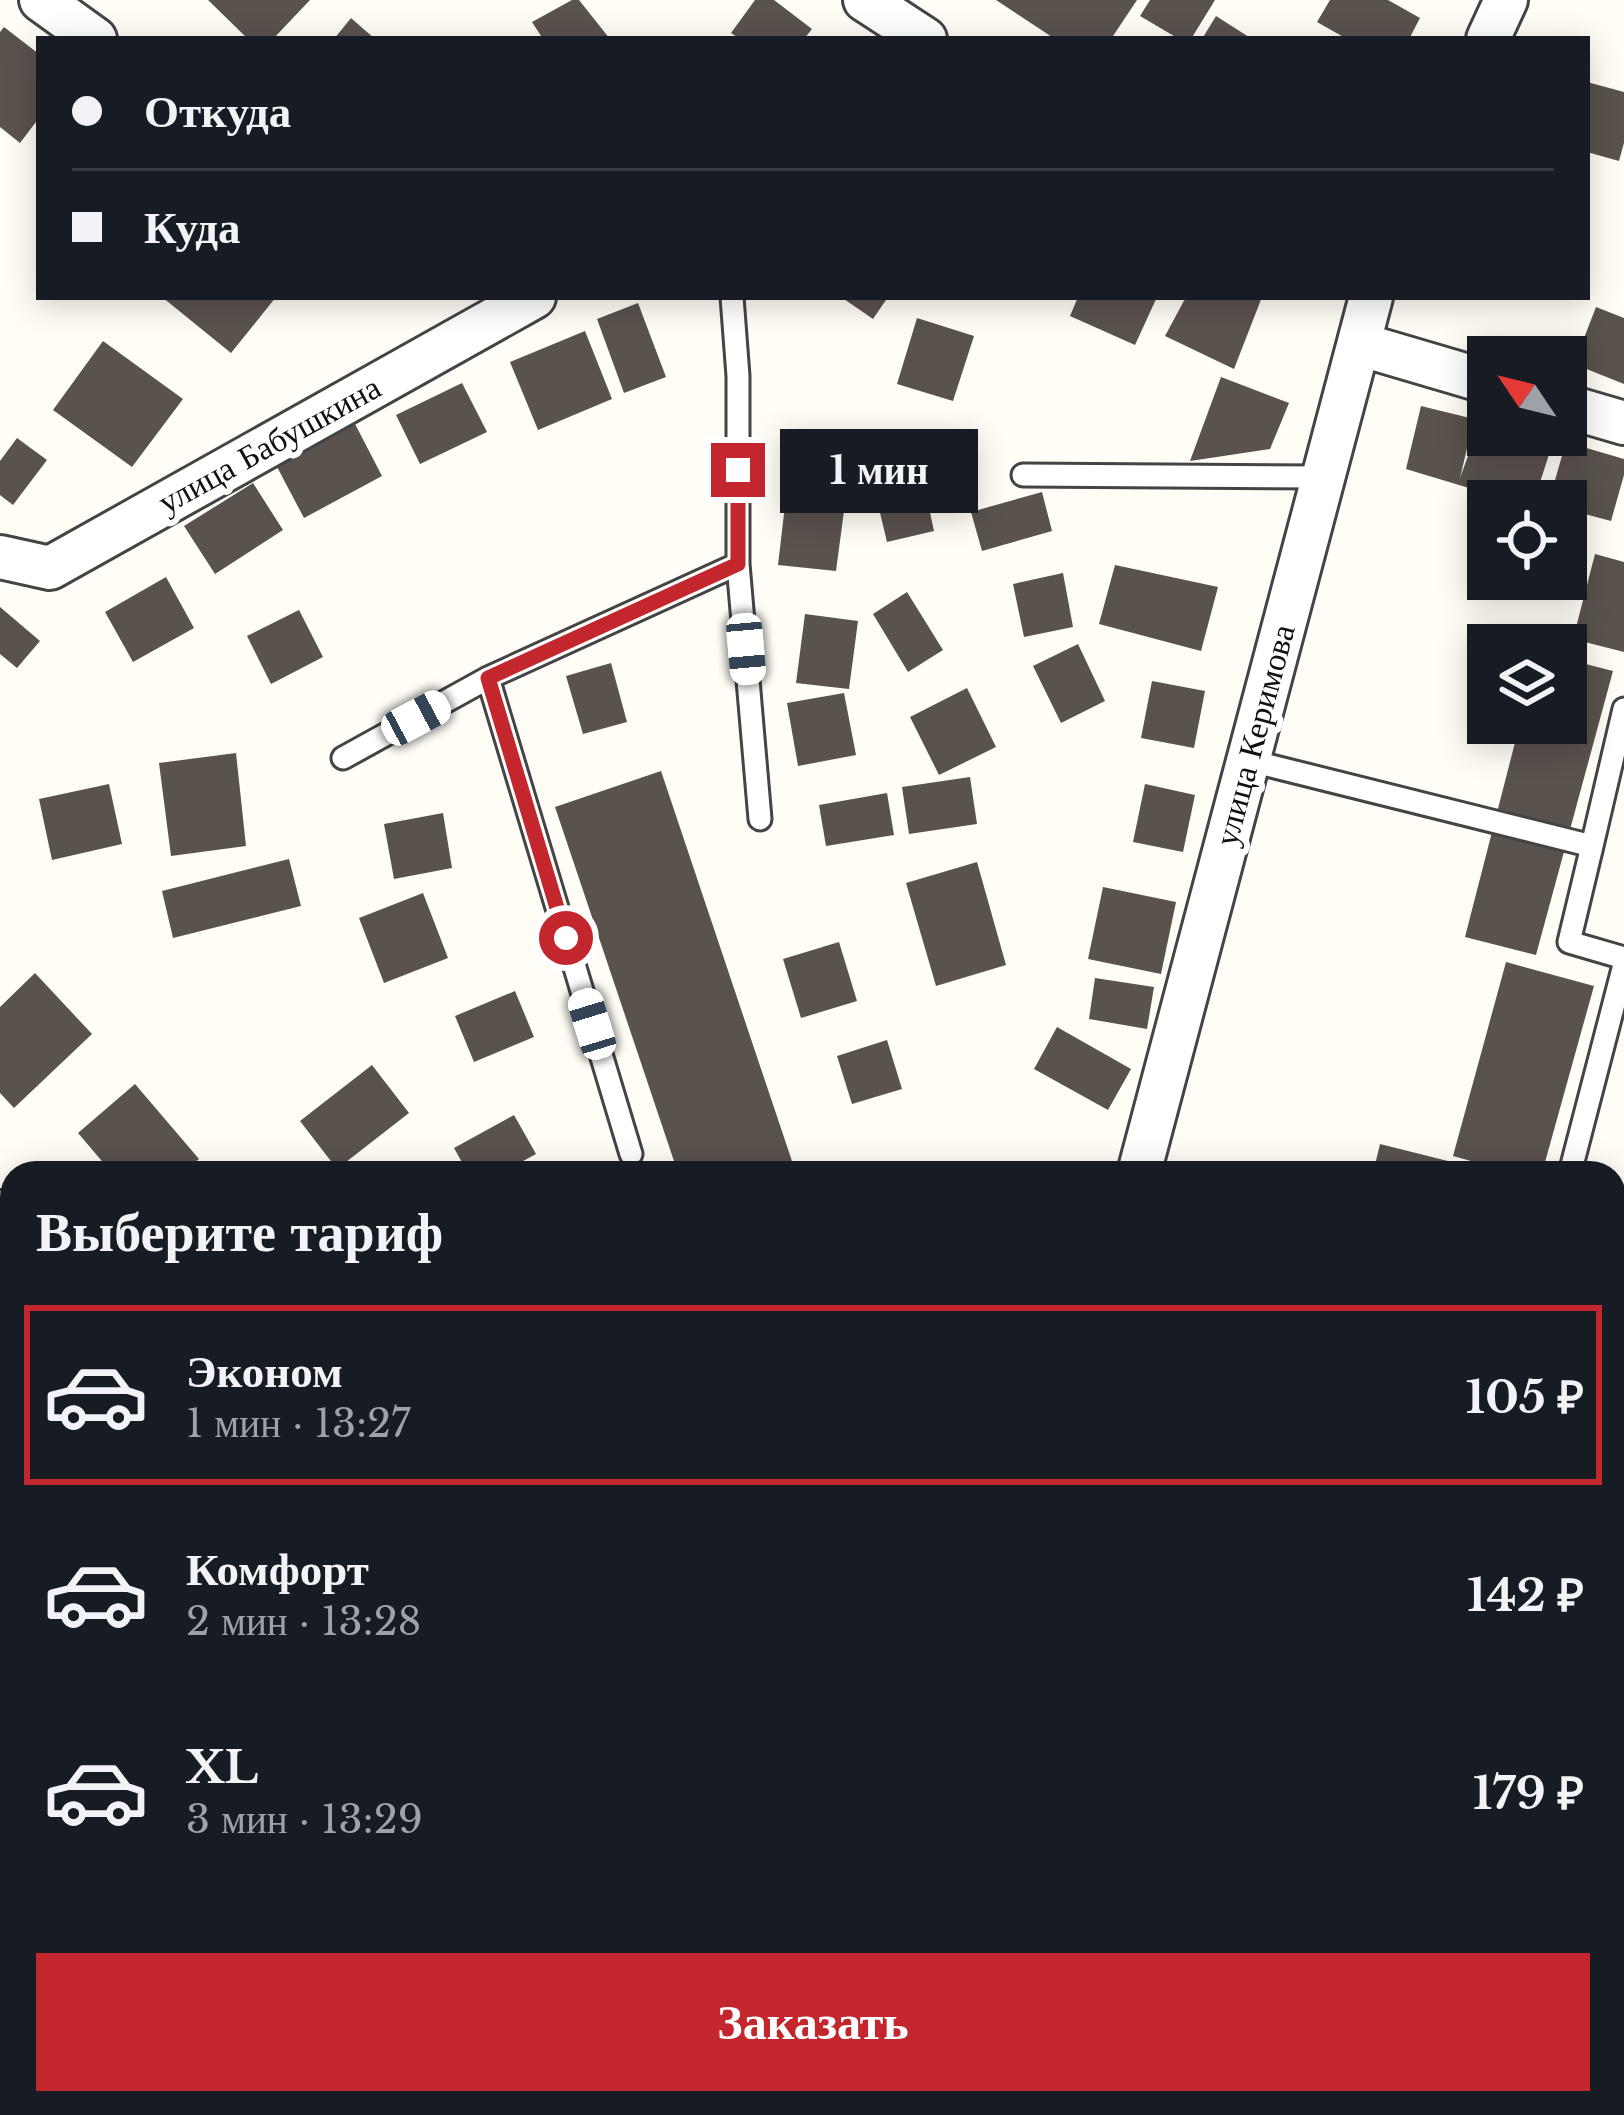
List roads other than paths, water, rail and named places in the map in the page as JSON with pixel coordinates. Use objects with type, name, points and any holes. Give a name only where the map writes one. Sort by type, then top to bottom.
[{"type":"street","points":[[41,0],[91,36]]},
{"type":"street","points":[[1489,36],[1506,0]]},
{"type":"street","points":[[453,300],[484,322]]},
{"type":"street","name":"улица Бабушкина","points":[[0,557],[50,568],[528,300]]},
{"type":"street","name":"улица Керимова","points":[[1142,1161],[1371,300]]},
{"type":"street","points":[[1359,344],[1467,376]]},
{"type":"street","points":[[1587,412],[1624,423]]},
{"type":"lane","points":[[732,300],[738,376],[738,564],[760,820]]},
{"type":"lane","points":[[1023,475],[1324,477]]},
{"type":"lane","points":[[343,758],[488,678],[738,564]]},
{"type":"lane","points":[[488,678],[631,1154]]},
{"type":"lane","points":[[1573,1161],[1624,962],[1569,942],[1624,709]]},
{"type":"lane","points":[[1246,760],[1592,847]]}]
